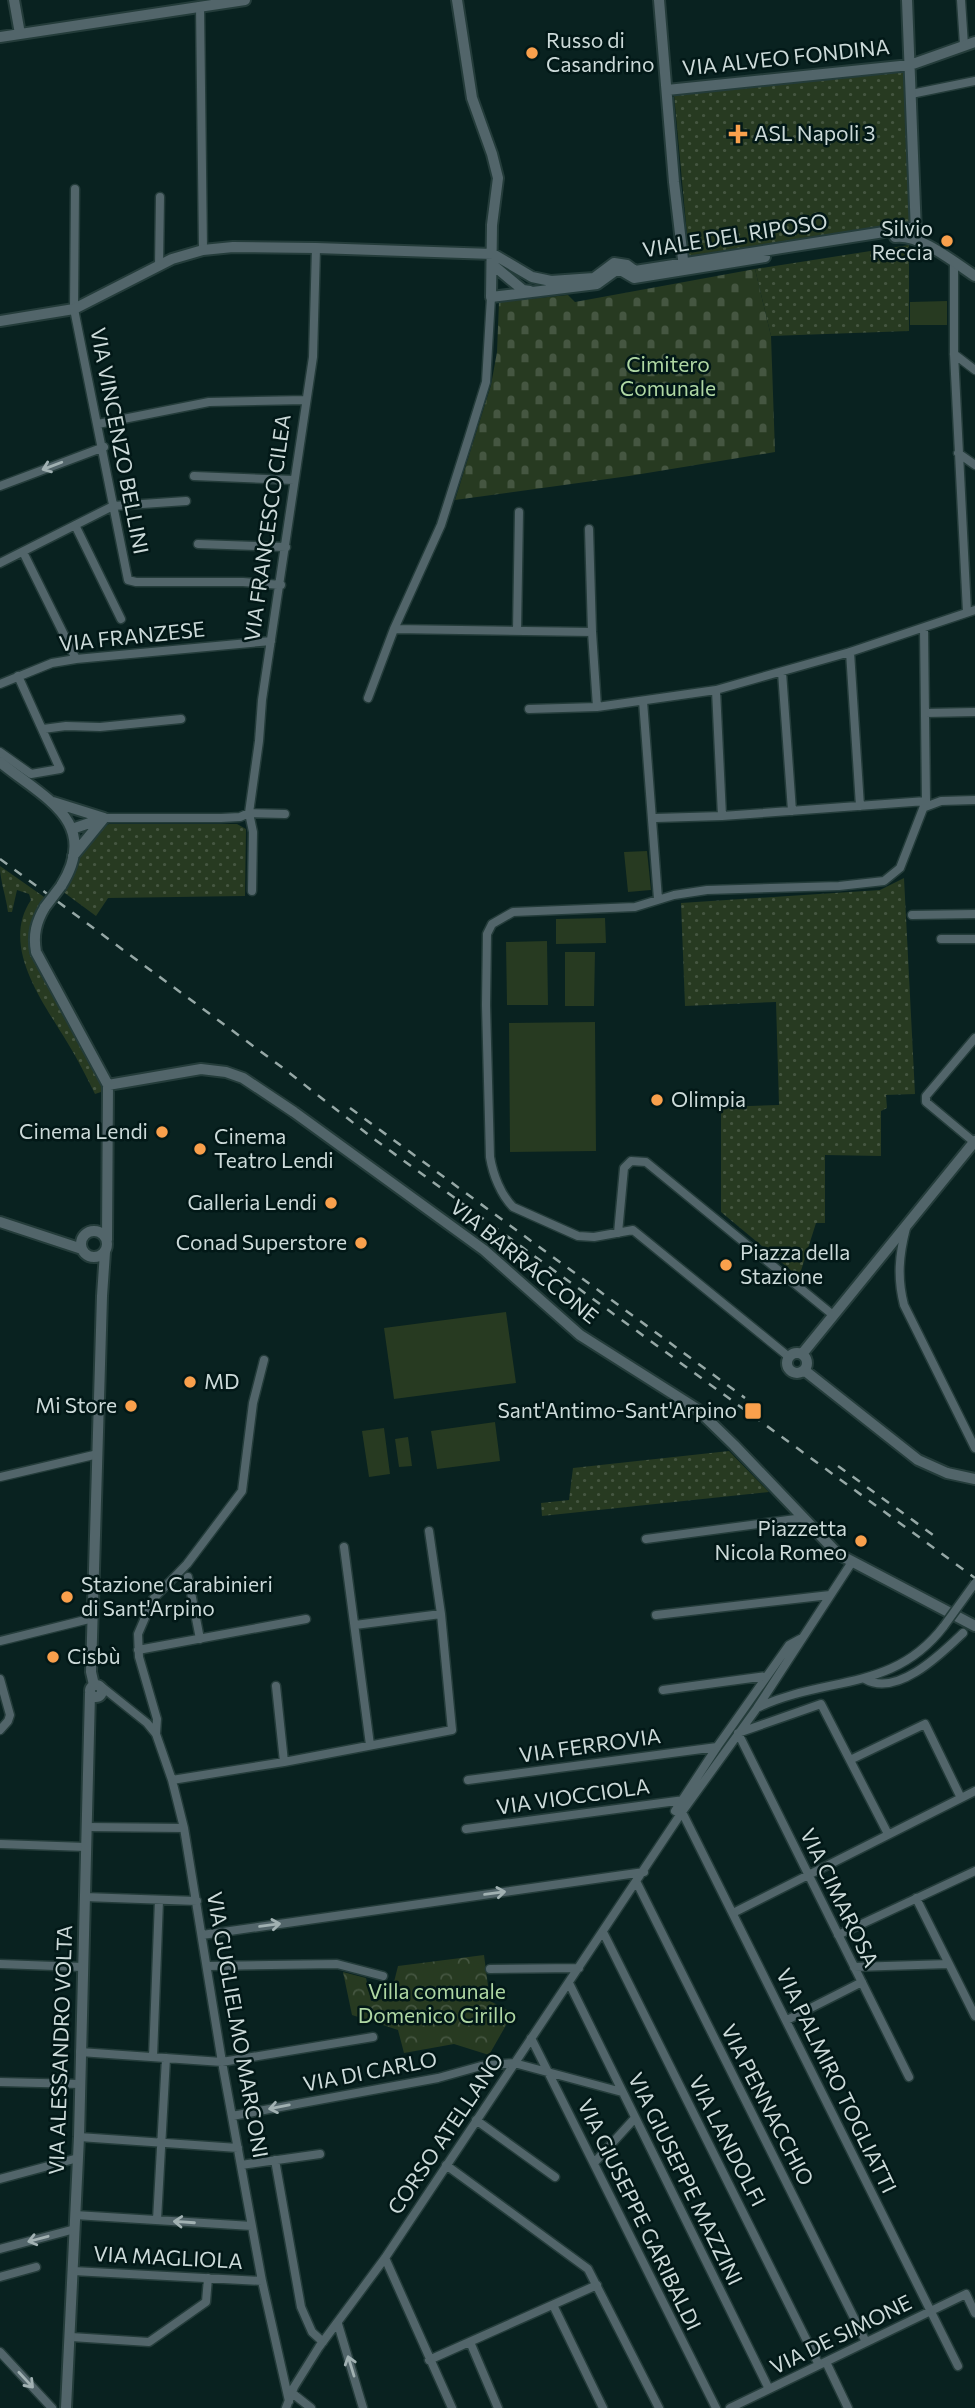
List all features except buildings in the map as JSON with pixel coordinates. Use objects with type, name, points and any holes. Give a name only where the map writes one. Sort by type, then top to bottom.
[{"type":"street","points":[[14,0],[20,34]]},
{"type":"street","points":[[0,37],[244,0]]},
{"type":"street","points":[[368,698],[394,629],[440,525],[486,382],[493,260],[492,225],[498,178],[472,98],[457,0]]},
{"type":"street","points":[[659,0],[684,266]]},
{"type":"street","points":[[907,0],[916,239],[975,276]]},
{"type":"street","points":[[961,0],[971,42]]},
{"type":"street","points":[[200,6],[203,250]]},
{"type":"street","name":"VIA ALVEO FONDINA","points":[[667,90],[910,65],[971,42]]},
{"type":"street","points":[[911,94],[975,81]]},
{"type":"street","name":"VIA VINCENZO BELLINI","points":[[75,189],[74,309],[128,580],[281,585]]},
{"type":"street","points":[[159,266],[160,197]]},
{"type":"street","name":"VIALE DEL RIPOSO","points":[[491,297],[597,284],[615,271],[622,271],[634,278],[684,266],[916,227]]},
{"type":"street","name":"VIALE DEL RIPOSO","points":[[491,297],[513,276],[514,280],[516,275],[526,274],[551,281],[594,278],[614,263],[627,265],[635,271],[905,235],[916,239]]},
{"type":"street","points":[[0,321],[74,309],[172,259],[203,250],[233,247],[316,248],[493,260],[513,276],[523,289],[535,293]]},
{"type":"street","name":"VIA FRANCESCO CILEA","points":[[252,891],[253,832],[249,813],[262,700],[313,357],[316,248]]},
{"type":"street","points":[[529,709],[597,707],[716,690],[850,652],[971,611],[958,453],[954,262]]},
{"type":"street","points":[[954,354],[975,370]]},
{"type":"street","points":[[98,424],[209,402],[306,400]]},
{"type":"street","points":[[0,486],[103,447]]},
{"type":"street","points":[[958,453],[975,465]]},
{"type":"street","points":[[194,476],[294,480]]},
{"type":"street","points":[[0,563],[113,506],[186,500]]},
{"type":"street","points":[[517,631],[519,512]]},
{"type":"street","points":[[75,526],[121,619]]},
{"type":"street","points":[[589,529],[597,707]]},
{"type":"street","points":[[198,544],[286,547]]},
{"type":"street","points":[[23,552],[76,659]]},
{"type":"street","points":[[394,629],[592,632]]},
{"type":"street","points":[[789,1357],[633,1230],[594,1237],[566,1232],[513,1207],[500,1186],[490,1157],[487,934],[492,924],[513,912],[635,907],[659,899],[708,890],[839,886],[884,881],[900,868],[926,804],[924,629]]},
{"type":"street","name":"VIA FRANZESE","points":[[0,684],[52,663],[76,659],[271,640]]},
{"type":"street","points":[[850,652],[860,806]]},
{"type":"street","points":[[782,672],[792,811]]},
{"type":"street","points":[[0,752],[31,774],[60,769],[18,676]]},
{"type":"street","points":[[716,690],[722,816]]},
{"type":"street","points":[[643,701],[659,899]]},
{"type":"street","points":[[925,713],[975,712]]},
{"type":"street","points":[[43,729],[66,726],[100,727],[181,719]]},
{"type":"street","points":[[0,762],[53,802],[74,833],[73,856]]},
{"type":"street","points":[[656,818],[975,800]]},
{"type":"street","points":[[53,802],[104,818]]},
{"type":"street","points":[[70,825],[104,818],[230,818],[249,813],[285,814]]},
{"type":"street","points":[[104,818],[73,856],[61,886],[37,924],[34,942],[36,952],[108,1085]]},
{"type":"street","points":[[912,915],[975,914]]},
{"type":"street","points":[[941,939],[975,939]]},
{"type":"street","points":[[802,1354],[974,1142],[926,1102],[926,1096],[975,1038]]},
{"type":"street","name":"VIA BARRACCONE","points":[[108,1085],[201,1069],[226,1072],[243,1078],[295,1112],[484,1250],[580,1335],[696,1409],[838,1554],[975,1626]]},
{"type":"street","name":"VIA ALESSANDRO VOLTA","points":[[66,2408],[79,2137],[86,1827],[100,1691],[91,1672],[102,1296],[106,1246],[108,1085]]},
{"type":"street","points":[[618,1233],[624,1168],[631,1161],[646,1162],[833,1315]]},
{"type":"street","points":[[82,1243],[88,1233],[94,1231],[104,1219],[107,1209]]},
{"type":"street","points":[[0,1222],[38,1235],[82,1243],[92,1257],[99,1257],[106,1246],[102,1233],[94,1231]]},
{"type":"street","points":[[907,1225],[899,1256],[899,1281],[904,1305],[975,1448]]},
{"type":"street","name":"VIA ALESSANDRO VOLTA","points":[[92,1257],[102,1296]]},
{"type":"street","points":[[796,1353],[802,1354],[807,1361],[804,1370],[797,1373],[790,1369],[787,1362],[789,1357],[796,1353]]},
{"type":"street","points":[[156,1734],[157,1719],[138,1650],[138,1634],[153,1599],[187,1564],[242,1490],[253,1403],[264,1360]]},
{"type":"street","points":[[804,1370],[918,1460],[947,1473],[975,1479]]},
{"type":"street","points":[[0,1477],[97,1454]]},
{"type":"street","points":[[646,1539],[803,1518]]},
{"type":"street","points":[[172,1780],[452,1730],[441,1614],[429,1531]]},
{"type":"street","points":[[344,1547],[370,1745]]},
{"type":"street","points":[[682,1812],[676,1811],[717,1746],[789,1645],[802,1638],[852,1562]]},
{"type":"street","points":[[188,1577],[200,1639]]},
{"type":"street","points":[[757,1708],[804,1690],[886,1672],[909,1660],[944,1626],[975,1583]]},
{"type":"street","points":[[656,1615],[830,1595]]},
{"type":"street","points":[[355,1625],[441,1614]]},
{"type":"street","points":[[0,1641],[93,1618]]},
{"type":"street","points":[[138,1650],[306,1619]]},
{"type":"street","points":[[864,1678],[879,1684],[904,1678],[933,1661],[963,1633]]},
{"type":"street","name":"CORSO ATELLANO","points":[[289,2401],[323,2342],[385,2259],[682,1812],[757,1708],[802,1638]]},
{"type":"street","points":[[663,1690],[767,1676]]},
{"type":"street","points":[[0,1679],[10,1715],[0,1730]]},
{"type":"street","points":[[276,1686],[284,1762]]},
{"type":"street","name":"VIA GUGLIELMO MARCONI","points":[[100,1691],[147,1723],[156,1734],[172,1780],[184,1828],[222,2062],[262,2281],[289,2401]]},
{"type":"street","points":[[738,1733],[821,1704],[888,1835]]},
{"type":"street","points":[[850,1760],[925,1724],[961,1798]]},
{"type":"street","name":"VIA CIMAROSA","points":[[738,1733],[909,2077]]},
{"type":"street","name":"VIA FERROVIA","points":[[468,1780],[717,1746]]},
{"type":"street","points":[[733,1913],[975,1791]]},
{"type":"street","name":"VIA VIOCCIOLA","points":[[466,1829],[684,1800]]},
{"type":"street","name":"VIA PALMIRO TOGLIATTI","points":[[682,1812],[958,2366]]},
{"type":"street","points":[[86,1827],[184,1828]]},
{"type":"street","points":[[0,1844],[86,1847]]},
{"type":"street","points":[[838,1935],[975,1871]]},
{"type":"street","points":[[202,1935],[644,1872]]},
{"type":"street","name":"VIA PENNACCHIO","points":[[637,1882],[866,2342]]},
{"type":"street","points":[[84,1897],[197,1901]]},
{"type":"street","points":[[916,1898],[975,2016]]},
{"type":"street","points":[[153,2057],[159,1900]]},
{"type":"street","name":"VIA LANDOLFI","points":[[603,1933],[848,2408]]},
{"type":"street","points":[[0,1964],[83,1967]]},
{"type":"street","points":[[208,1966],[337,1964],[383,1976]]},
{"type":"street","points":[[854,1967],[949,1964]]},
{"type":"street","points":[[490,1969],[579,1968]]},
{"type":"street","points":[[787,2020],[862,1982]]},
{"type":"street","name":"VIA GIUSEPPE MAZZINI","points":[[569,1983],[769,2389]]},
{"type":"street","points":[[80,2052],[222,2062],[373,2037]]},
{"type":"street","name":"VIA GIUSEPPE GARIBALDI","points":[[531,2038],[716,2408]]},
{"type":"street","points":[[157,2220],[166,2058]]},
{"type":"street","points":[[514,2063],[622,2092]]},
{"type":"street","name":"VIA DI CARLO","points":[[232,2116],[438,2078],[481,2066],[514,2063]]},
{"type":"street","points":[[0,2082],[80,2084]]},
{"type":"street","points":[[594,2163],[635,2118]]},
{"type":"street","points":[[476,2120],[555,2177]]},
{"type":"street","points":[[79,2137],[238,2148]]},
{"type":"street","points":[[241,2165],[320,2154]]},
{"type":"street","points":[[0,2179],[78,2158]]},
{"type":"street","points":[[275,2160],[301,2307],[312,2332],[323,2342]]},
{"type":"street","points":[[446,2165],[588,2269],[659,2408]]},
{"type":"street","points":[[75,2215],[252,2226]]},
{"type":"street","points":[[0,2249],[75,2229]]},
{"type":"street","points":[[385,2259],[452,2408]]},
{"type":"street","points":[[0,2277],[36,2267]]},
{"type":"street","name":"VIA MAGLIOLA","points":[[73,2270],[262,2281]]},
{"type":"street","points":[[71,2337],[149,2342],[206,2302],[208,2278]]},
{"type":"street","points":[[429,2360],[597,2285]]},
{"type":"street","name":"VIA DE SIMONE","points":[[730,2408],[750,2404],[769,2389],[966,2294],[975,2313]]},
{"type":"street","points":[[553,2305],[603,2408]]},
{"type":"street","points":[[338,2324],[363,2408]]},
{"type":"street","points":[[470,2342],[498,2408]]},
{"type":"street","points":[[0,2352],[52,2408]]},
{"type":"street","points":[[284,2381],[301,2376]]},
{"type":"street","points":[[289,2401],[311,2408]]},
{"type":"green space","points":[[905,72],[912,223],[689,256],[674,95]]},
{"type":"green space","points":[[909,245],[909,331],[771,336],[755,269]]},
{"type":"green space","name":"Cimitero Comunale","points":[[755,269],[771,336],[775,452],[455,500],[491,385],[497,352],[499,302],[568,295],[575,302]]},
{"type":"green space","points":[[947,301],[947,325],[910,325],[910,302]]},
{"type":"green space","points":[[109,824],[237,824],[246,829],[245,896],[108,898],[96,916],[62,891],[93,836]]},
{"type":"green space","points":[[647,851],[651,890],[628,892],[624,852]]},
{"type":"green space","points":[[0,866],[47,899],[32,947],[97,1069],[104,1091],[95,1094],[28,973],[20,936],[23,918],[31,900],[29,894],[17,890],[12,912],[8,912]]},
{"type":"green space","points":[[904,878],[915,1094],[886,1095],[887,1108],[881,1111],[881,1156],[825,1155],[825,1223],[816,1223],[799,1277],[721,1212],[721,1107],[779,1105],[776,1002],[685,1006],[681,903],[880,890]]},
{"type":"green space","points":[[605,918],[606,943],[556,944],[556,919]]},
{"type":"green space","points":[[547,941],[548,1005],[507,1005],[506,942]]},
{"type":"green space","points":[[565,952],[595,952],[594,1006],[565,1006]]},
{"type":"green space","points":[[595,1022],[596,1151],[510,1152],[509,1023]]},
{"type":"green space","points":[[506,1312],[516,1383],[394,1399],[384,1328]]},
{"type":"green space","points":[[495,1422],[500,1461],[437,1469],[431,1431]]},
{"type":"green space","points":[[384,1428],[390,1474],[369,1477],[362,1431]]},
{"type":"green space","points":[[408,1437],[412,1466],[399,1467],[395,1439]]},
{"type":"green space","points":[[729,1451],[769,1492],[542,1516],[541,1503],[569,1500],[573,1468]]},
{"type":"green space","name":"Villa comunale Domenico Cirillo","points":[[484,1955],[490,2001],[513,2013],[489,2055],[454,2044],[404,2053],[398,2030],[352,2015],[343,1972],[366,1978],[371,2001],[390,1998],[398,1966]]},
{"type":"railway","points":[[0,859],[283,1068],[374,1139],[975,1578]]},
{"type":"railway","points":[[350,1108],[745,1398]]},
{"type":"railway","points":[[838,1466],[940,1540]]},
{"type":"place","name":"Russo di Casandrino","points":[[532,53]]},
{"type":"place","name":"ASL Napoli 3","points":[[738,134]]},
{"type":"place","name":"Silvio Reccia","points":[[947,241]]},
{"type":"place","name":"Olimpia","points":[[657,1100]]},
{"type":"place","name":"Cinema Lendi","points":[[162,1132]]},
{"type":"place","name":"Cinema Teatro Lendi","points":[[200,1149]]},
{"type":"place","name":"Galleria Lendi","points":[[331,1203]]},
{"type":"place","name":"Conad Superstore","points":[[361,1243]]},
{"type":"place","name":"Piazza della Stazione","points":[[726,1265]]},
{"type":"place","name":"MD","points":[[190,1382]]},
{"type":"place","name":"Mi Store","points":[[131,1406]]},
{"type":"place","name":"Sant'Antimo-Sant'Arpino","points":[[753,1411]]},
{"type":"place","name":"Piazzetta Nicola Romeo","points":[[861,1541]]},
{"type":"place","name":"Stazione Carabinieri di Sant'Arpino","points":[[67,1597]]},
{"type":"place","name":"Cisbù","points":[[53,1657]]}]
